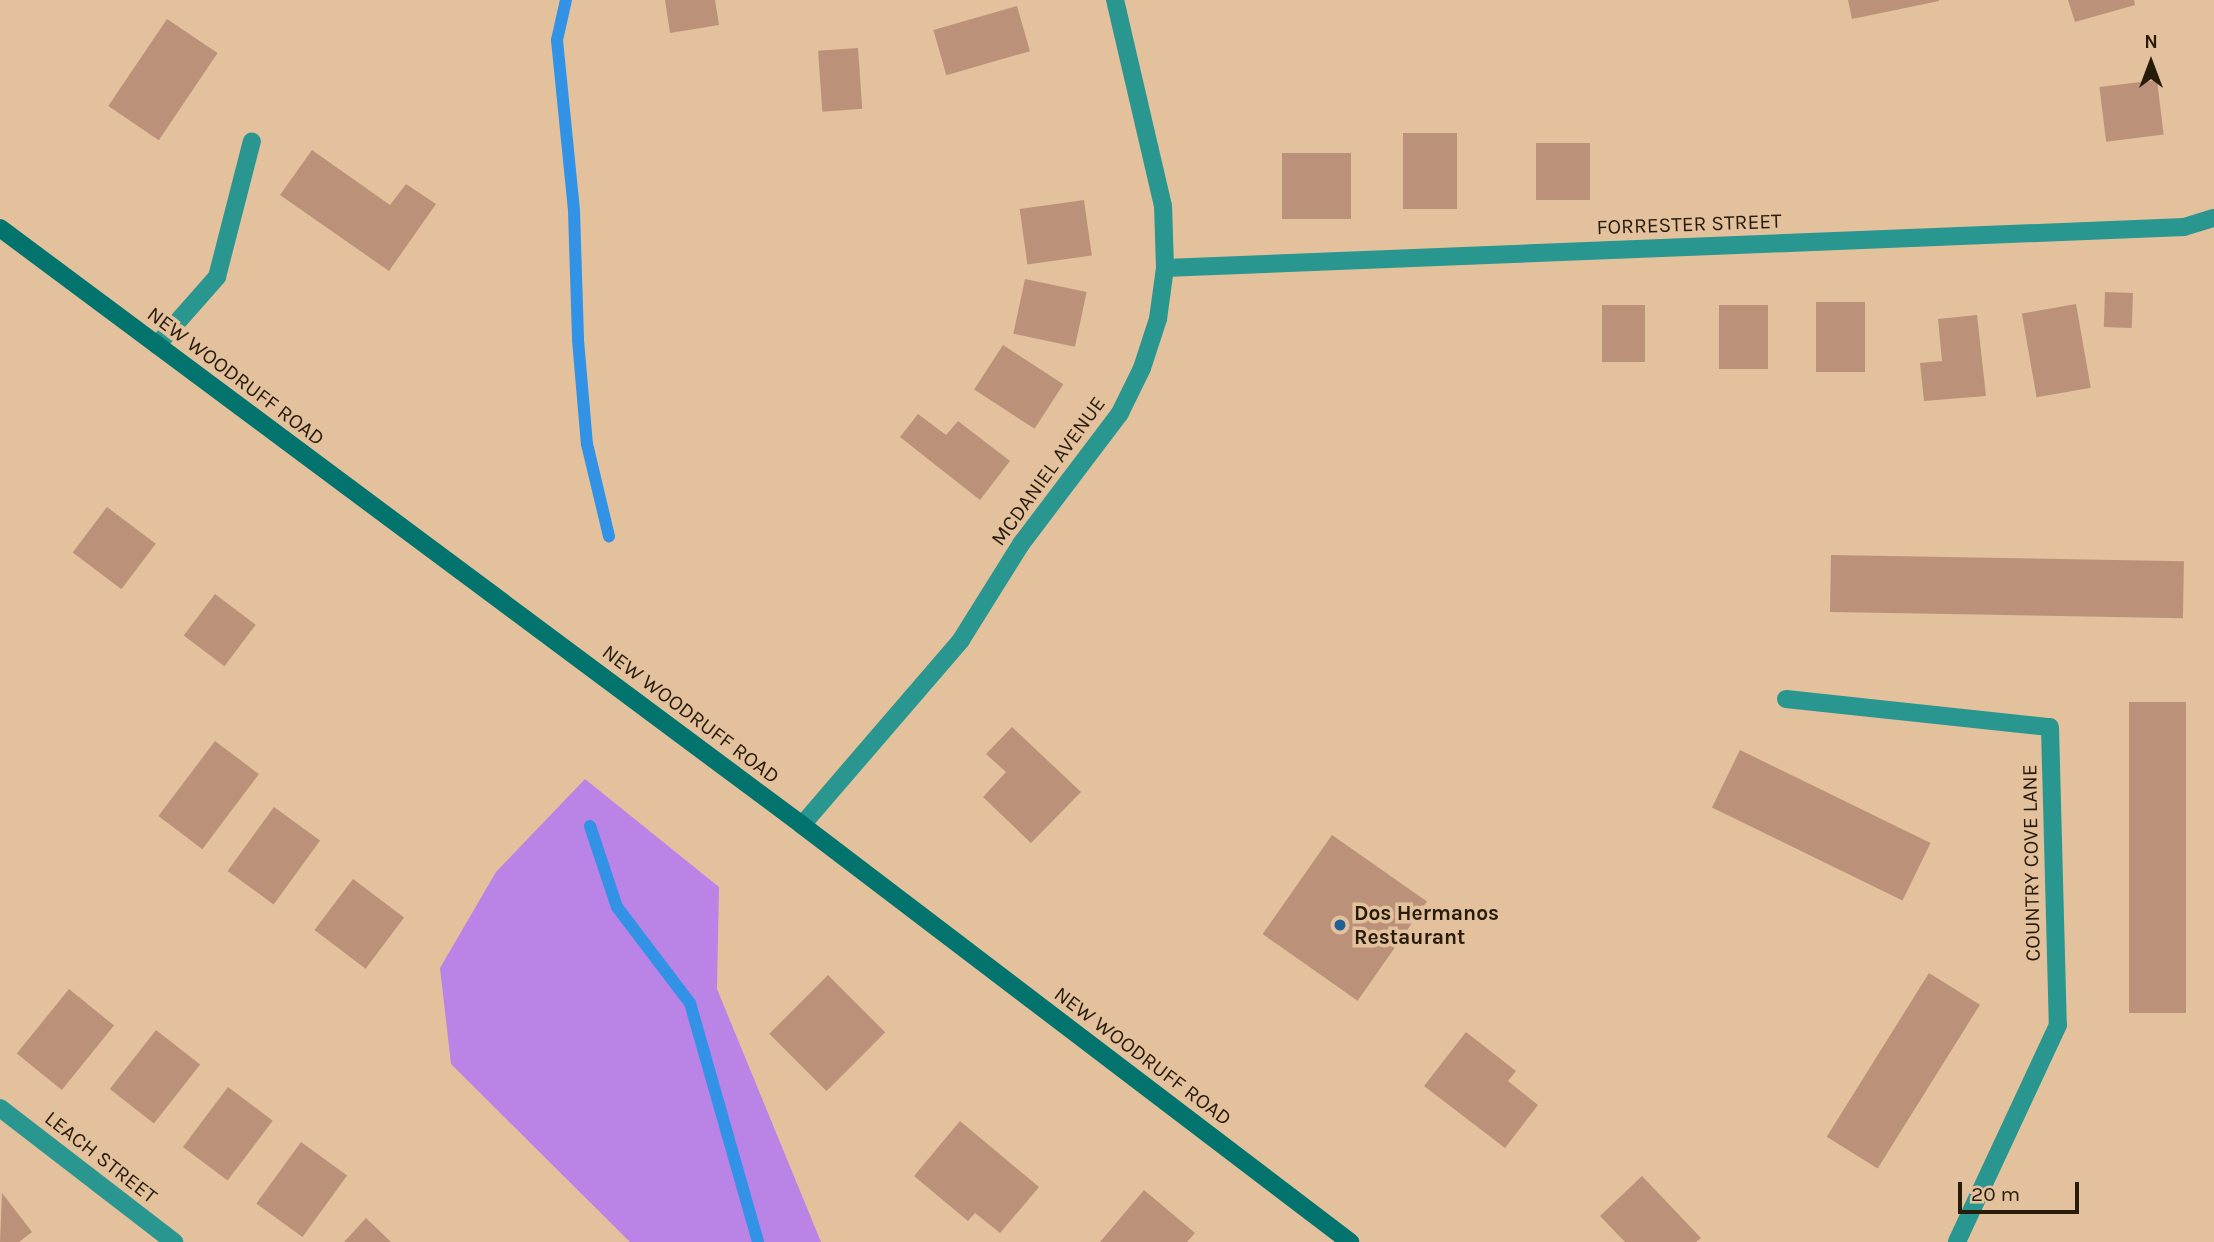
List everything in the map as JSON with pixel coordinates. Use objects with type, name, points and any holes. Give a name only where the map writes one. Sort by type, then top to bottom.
[{"type":"main road","name":"NEW WOODRUFF ROAD","points":[[0,228],[802,825],[1350,1242]]},
{"type":"street","name":"MCDANIEL AVENUE","points":[[802,825],[961,639],[1021,544],[1120,413],[1142,368],[1158,319],[1165,268],[1163,206],[1115,0]]},
{"type":"street","points":[[157,345],[217,277],[252,141]]},
{"type":"street","name":"FORRESTER STREET","points":[[1165,268],[2184,227],[2214,218]]},
{"type":"street","name":"COUNTRY COVE LANE","points":[[1786,699],[2050,727],[2058,1025],[1957,1242]]},
{"type":"street","name":"LEACH STREET","points":[[0,1108],[174,1242]]},
{"type":"shaded area","points":[[585,779],[719,887],[717,989],[821,1242],[630,1242],[451,1064],[440,968],[496,872]]},
{"type":"building","points":[[665,0],[715,0],[719,25],[670,33]]},
{"type":"building","points":[[1848,0],[1939,0],[1939,1],[1852,19]]},
{"type":"building","points":[[2068,0],[2134,0],[2135,5],[2075,22]]},
{"type":"building","points":[[1017,6],[1030,51],[946,75],[933,30]]},
{"type":"building","points":[[167,19],[218,53],[159,140],[108,106]]},
{"type":"building","points":[[858,48],[862,109],[822,112],[818,51]]},
{"type":"building","points":[[2157,80],[2164,135],[2106,142],[2099,87]]},
{"type":"building","points":[[1403,133],[1457,133],[1457,209],[1403,209]]},
{"type":"building","points":[[1536,143],[1590,143],[1590,200],[1536,200]]},
{"type":"building","points":[[312,150],[390,205],[406,184],[436,204],[389,271],[280,195]]},
{"type":"building","points":[[1282,153],[1351,153],[1351,219],[1282,219]]},
{"type":"building","points":[[1084,200],[1092,255],[1027,265],[1020,209]]},
{"type":"building","points":[[1025,279],[1087,292],[1075,347],[1013,334]]},
{"type":"building","points":[[2105,292],[2133,293],[2132,328],[2104,327]]},
{"type":"building","points":[[1816,302],[1865,302],[1865,372],[1816,372]]},
{"type":"building","points":[[2076,304],[2091,388],[2037,397],[2022,314]]},
{"type":"building","points":[[1602,305],[1645,305],[1645,362],[1602,362]]},
{"type":"building","points":[[1719,305],[1768,305],[1768,369],[1719,369]]},
{"type":"building","points":[[1977,315],[1986,396],[1924,401],[1920,363],[1942,361],[1938,319]]},
{"type":"building","points":[[1003,345],[1063,384],[1035,429],[974,389]]},
{"type":"building","points":[[918,414],[946,435],[958,421],[1010,461],[980,500],[900,437]]},
{"type":"building","points":[[107,507],[156,544],[121,589],[73,553]]},
{"type":"building","points":[[1831,555],[2184,561],[2183,618],[1830,612]]},
{"type":"building","points":[[215,594],[256,625],[224,666],[184,636]]},
{"type":"building","points":[[2129,702],[2186,702],[2186,1013],[2129,1013]]},
{"type":"building","points":[[1012,727],[1081,792],[1031,843],[983,797],[1006,772],[986,754]]},
{"type":"building","points":[[215,741],[259,774],[202,849],[158,816]]},
{"type":"building","points":[[1740,750],[1931,843],[1902,900],[1712,808]]},
{"type":"building","points":[[274,807],[320,841],[274,904],[228,871]]},
{"type":"building","points":[[1332,835],[1427,902],[1358,1001],[1263,934]]},
{"type":"building","points":[[353,879],[404,918],[366,969],[314,930]]},
{"type":"building","points":[[1929,973],[1980,1005],[1878,1168],[1827,1137]]},
{"type":"building","points":[[828,975],[885,1032],[827,1091],[769,1034]]},
{"type":"building","points":[[69,989],[114,1026],[62,1090],[17,1054]]},
{"type":"building","points":[[156,1030],[200,1064],[154,1124],[110,1089]]},
{"type":"building","points":[[1466,1032],[1516,1071],[1508,1081],[1538,1105],[1505,1148],[1424,1086]]},
{"type":"building","points":[[228,1087],[273,1121],[228,1181],[183,1147]]},
{"type":"building","points":[[960,1121],[1039,1187],[1000,1233],[975,1213],[968,1221],[914,1176]]},
{"type":"building","points":[[301,1142],[347,1176],[302,1237],[256,1203]]},
{"type":"building","points":[[1642,1176],[1701,1238],[1696,1242],[1625,1242],[1600,1216]]},
{"type":"building","points":[[1144,1190],[1195,1233],[1187,1242],[1100,1242]]},
{"type":"building","points":[[2,1193],[32,1232],[19,1242],[0,1242]]},
{"type":"building","points":[[366,1218],[391,1242],[344,1242]]},
{"type":"waterway","points":[[566,0],[557,40],[574,211],[578,340],[587,444],[609,536]]},
{"type":"waterway","points":[[590,826],[617,907],[690,1003],[758,1242]]},
{"type":"place","name":"Dos Hermanos Restaurant","points":[[1340,925]]}]
